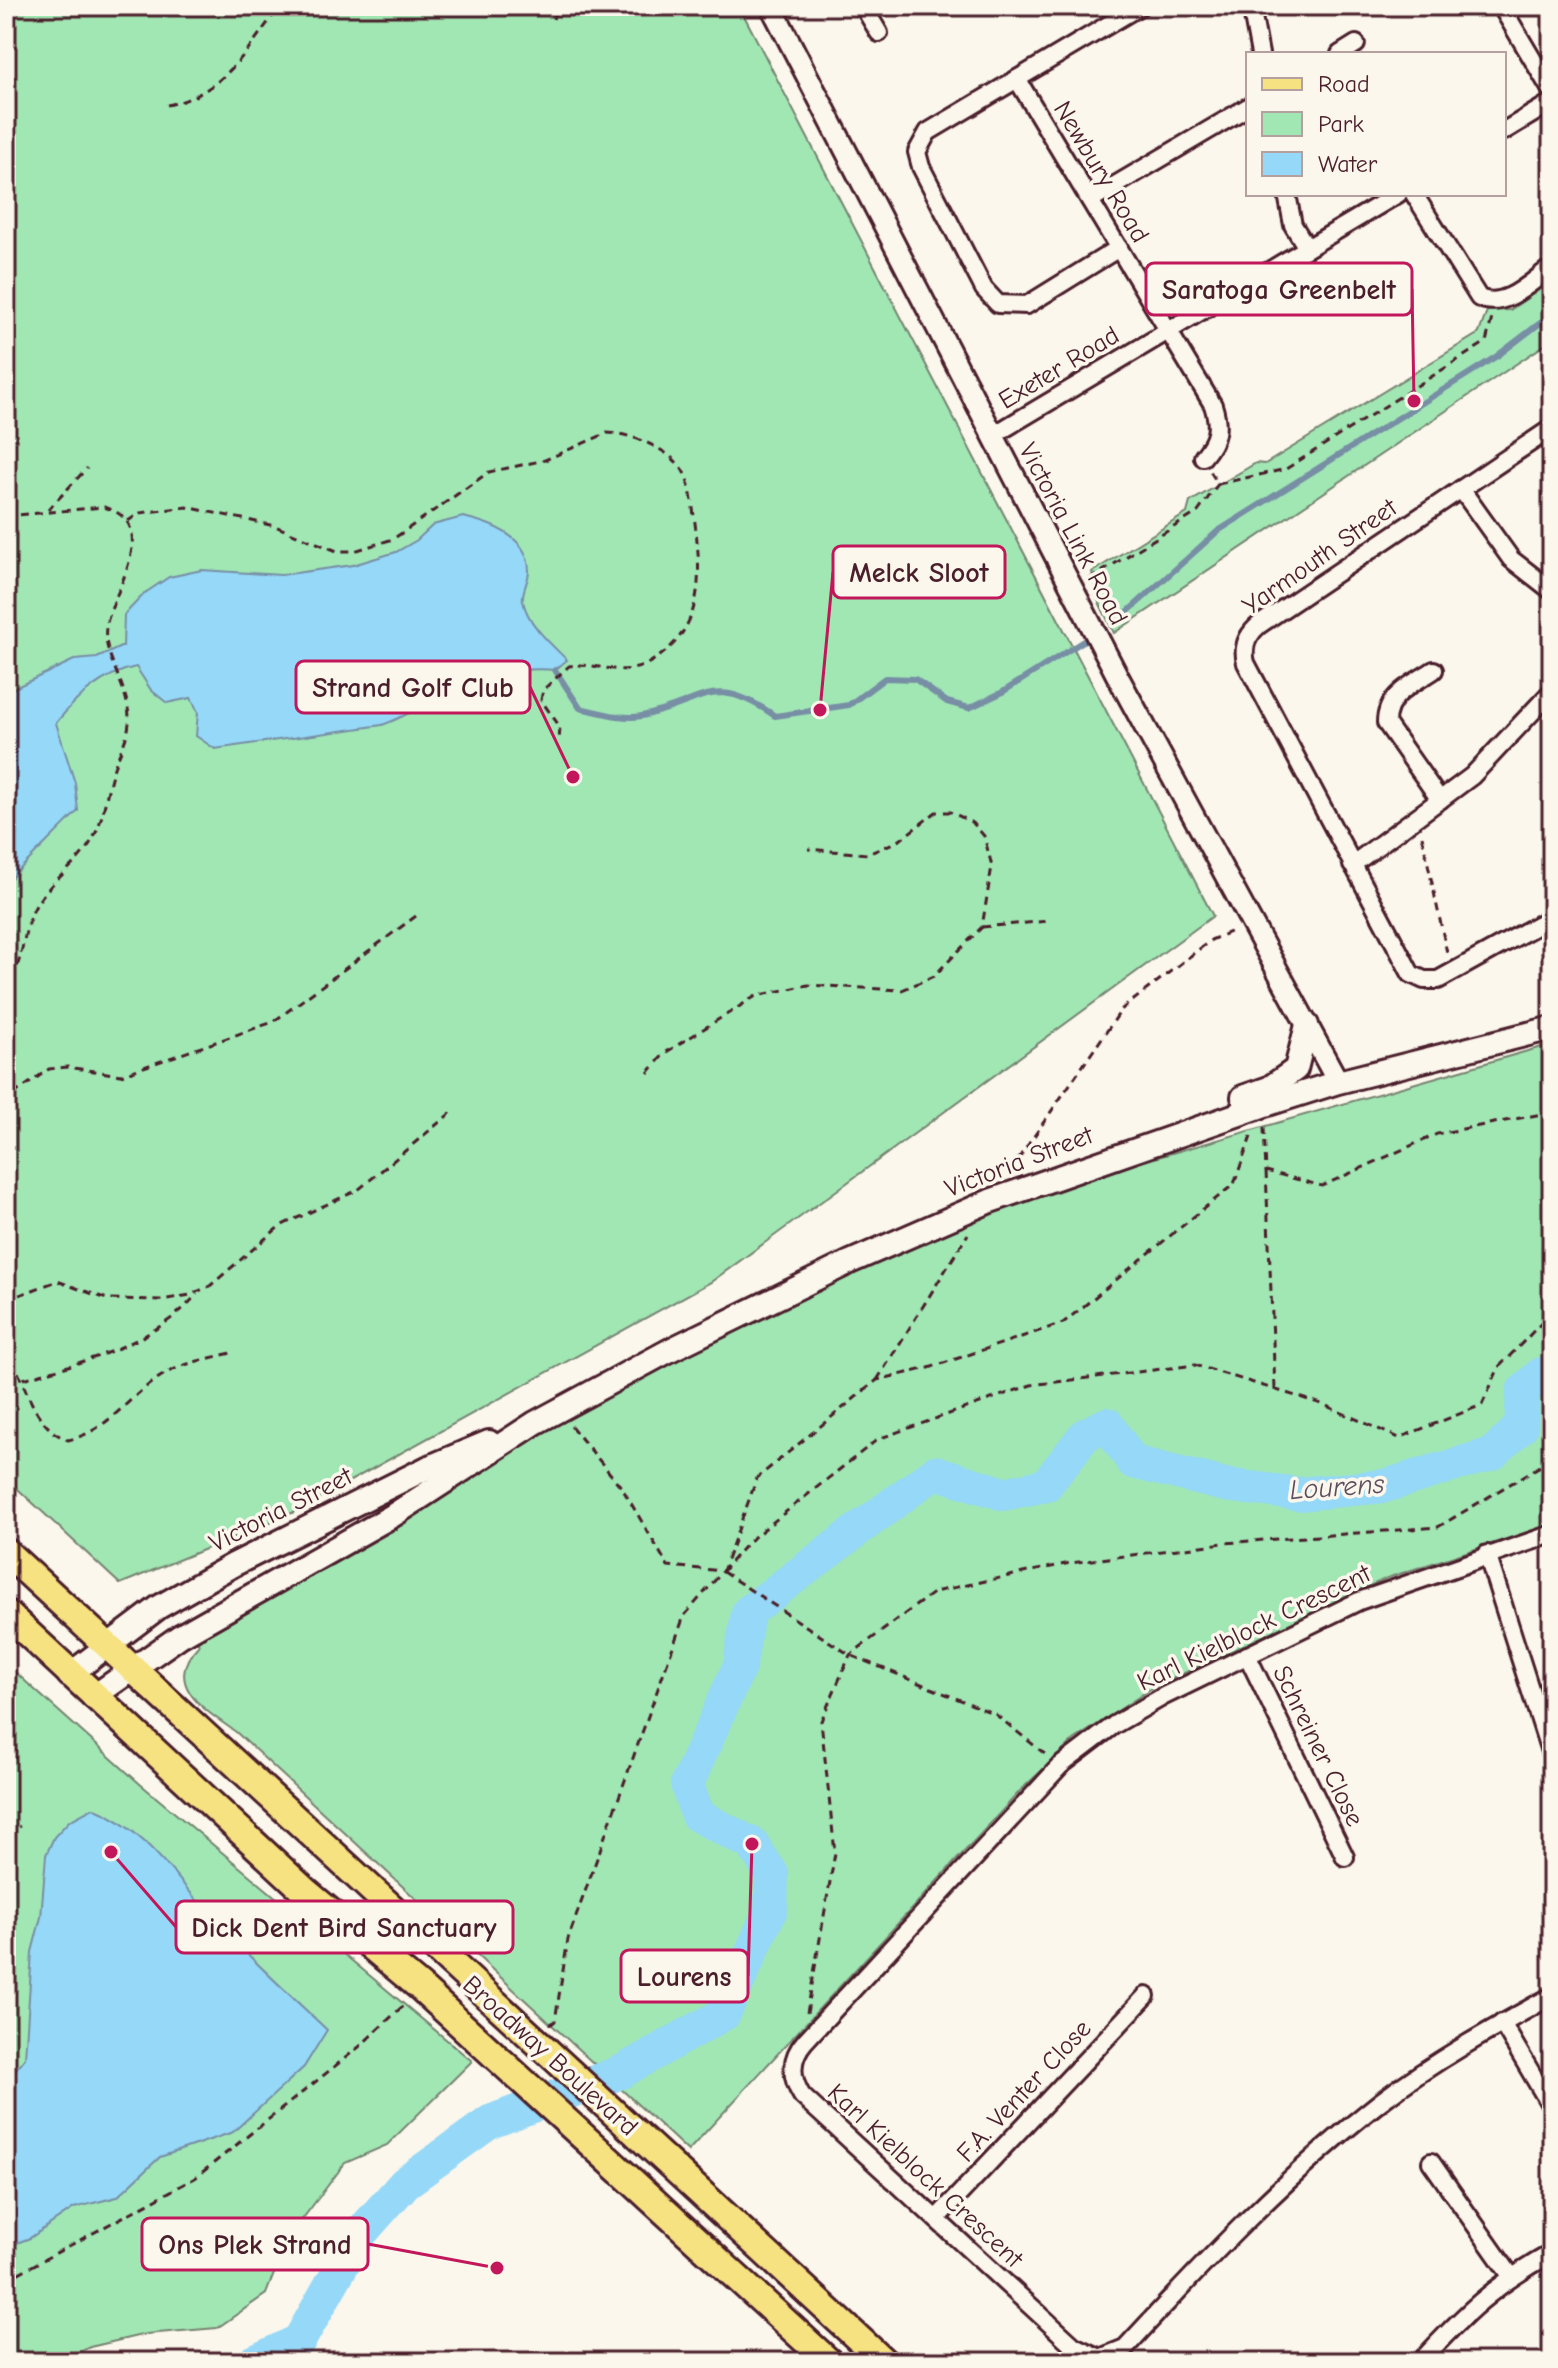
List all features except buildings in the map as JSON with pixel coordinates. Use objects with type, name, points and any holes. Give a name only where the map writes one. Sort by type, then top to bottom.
[{"type":"main road","points":[[1169,1138],[1205,1113],[1284,1080],[1296,1069],[1302,1056],[1307,1025]]},
{"type":"main road","name":"Victoria Street","points":[[69,1675],[159,1607],[233,1565],[427,1468],[535,1423],[672,1349],[850,1262],[990,1201],[1262,1106],[1338,1082],[1552,1028]]},
{"type":"main road","name":"Victoria Street","points":[[93,1697],[180,1636],[403,1510],[535,1423]]},
{"type":"main road","name":"Broadway Boulevard","points":[[6,1552],[884,2362]]},
{"type":"main road","name":"Broadway Boulevard","points":[[6,1613],[69,1675],[305,1891],[420,1987],[829,2362]]},
{"type":"street","name":"Victoria Link Road","points":[[771,6],[1072,588],[1338,1082]]},
{"type":"street","points":[[863,6],[879,33]]},
{"type":"street","points":[[1119,248],[1027,305],[998,304],[984,289],[921,167],[917,152],[928,132],[1140,6]]},
{"type":"street","points":[[1251,6],[1260,52]]},
{"type":"street","points":[[1501,6],[1552,92]]},
{"type":"street","points":[[1343,52],[1356,44]]},
{"type":"street","name":"Newbury Road","points":[[1017,79],[1213,405],[1219,423],[1215,443],[1203,457]]},
{"type":"street","points":[[1506,130],[1552,102]]},
{"type":"street","points":[[1090,200],[1246,108]]},
{"type":"street","points":[[1287,196],[1293,225],[1307,248]]},
{"type":"street","name":"Exeter Road","points":[[992,436],[1395,196]]},
{"type":"street","points":[[1415,196],[1474,293],[1495,302],[1507,299],[1552,267]]},
{"type":"street","name":"Yarmouth Street","points":[[1352,865],[1246,663],[1247,639],[1259,625],[1552,428]]},
{"type":"street","points":[[1461,489],[1511,559],[1552,591]]},
{"type":"street","points":[[1434,670],[1394,697],[1387,708],[1386,723],[1440,800]]},
{"type":"street","points":[[1552,691],[1494,756],[1352,865],[1411,974],[1431,981],[1458,970],[1552,917]]},
{"type":"street","name":"Karl Kielblock Crescent","points":[[1552,1534],[1487,1554],[1359,1601],[1164,1696],[1114,1725],[1060,1766],[805,2041],[793,2067],[802,2096],[1074,2346],[1100,2358],[1113,2356],[1125,2348],[1277,2190],[1380,2102],[1437,2062],[1552,1996]]},
{"type":"street","points":[[1487,1554],[1552,1758]]},
{"type":"street","name":"Schreiner Close","points":[[1247,1655],[1345,1857]]},
{"type":"street","name":"F.A. Venter Close","points":[[936,2219],[1146,1996]]},
{"type":"street","points":[[1502,2023],[1552,2108]]},
{"type":"street","points":[[1431,2162],[1511,2276]]},
{"type":"street","points":[[1420,2362],[1481,2298],[1511,2276],[1552,2253]]},
{"type":"path","points":[[167,105],[194,97],[222,77],[250,50],[280,6]]},
{"type":"path","points":[[553,19],[557,6]]},
{"type":"path","points":[[1072,588],[1198,512],[1218,484],[1286,469],[1486,342],[1495,302]]},
{"type":"path","points":[[128,521],[140,513],[187,507],[275,526],[337,551],[354,551],[393,539],[489,472],[545,460],[607,433],[617,433],[673,458],[688,479],[700,560],[698,596],[683,628],[645,665],[617,671],[576,665],[564,670],[543,690],[541,700],[560,727],[559,742]]},
{"type":"path","points":[[1203,457],[1218,484]]},
{"type":"path","points":[[48,510],[87,468]]},
{"type":"path","points":[[6,516],[48,510],[104,507],[117,510],[128,521],[130,563],[106,627],[109,652],[129,705],[129,726],[113,772],[102,819],[83,853],[36,904],[16,970],[6,988]]},
{"type":"path","points":[[648,1073],[665,1053],[756,996],[808,985],[902,990],[934,976],[982,927],[992,866],[990,851],[973,823],[960,815],[936,812],[900,840],[868,854],[808,849]]},
{"type":"path","points":[[1418,815],[1443,946],[1458,970]]},
{"type":"path","points":[[6,1107],[14,1094],[49,1069],[67,1067],[121,1075],[273,1022],[420,913]]},
{"type":"path","points":[[982,927],[1049,921]]},
{"type":"path","points":[[723,1571],[757,1478],[877,1380],[990,1201],[1122,1009],[1211,940],[1251,922]]},
{"type":"path","points":[[877,1380],[929,1368],[1063,1323],[1234,1184],[1262,1106]]},
{"type":"path","points":[[1262,1106],[1275,1389]]},
{"type":"path","points":[[23,1379],[99,1355],[143,1336],[188,1304],[280,1226],[358,1190],[453,1111]]},
{"type":"path","points":[[1266,1171],[1322,1186],[1437,1134],[1552,1112]]},
{"type":"path","points":[[6,1300],[57,1281],[88,1294],[133,1300],[162,1300],[200,1291]]},
{"type":"path","points":[[531,2039],[555,2021],[568,1939],[684,1616],[749,1541],[878,1439],[1031,1385],[1195,1365],[1322,1404],[1399,1438],[1482,1405],[1499,1367],[1552,1312]]},
{"type":"path","points":[[6,1347],[36,1413],[52,1434],[68,1440],[101,1428],[159,1377],[179,1367],[231,1353]]},
{"type":"path","points":[[558,1411],[622,1488],[668,1566],[723,1571],[850,1655],[995,1714],[1060,1766]]},
{"type":"path","points":[[805,2041],[808,2002],[835,1853],[821,1721],[850,1655],[934,1592],[1070,1563],[1224,1543],[1438,1527],[1552,1459]]},
{"type":"path","points":[[6,1833],[20,1826]]},
{"type":"path","points":[[6,2280],[195,2178],[359,2047],[420,1987]]},
{"type":"green space","points":[[6,6],[739,6],[1213,916],[711,1282],[292,1513],[120,1584],[6,1478]]},
{"type":"green space","points":[[1552,281],[1552,340],[1114,633],[1097,598],[1092,572],[1187,513],[1190,502],[1256,463],[1265,464],[1479,333],[1487,311],[1510,310]]},
{"type":"green space","points":[[1552,1044],[1552,1524],[1387,1578],[1152,1688],[1074,1740],[1022,1789],[688,2151],[236,1732],[201,1706],[186,1684],[184,1672],[188,1659],[199,1645],[197,1641],[329,1565],[477,1470],[699,1346],[929,1238],[1078,1180]]},
{"type":"green space","points":[[6,1664],[139,1783],[472,2061],[387,2145],[345,2163],[288,2238],[266,2294],[217,2328],[146,2334],[90,2347],[57,2362],[6,2362]]},
{"type":"water","points":[[463,517],[496,527],[522,549],[529,571],[523,598],[526,610],[541,634],[567,660],[555,670],[526,670],[481,679],[382,725],[215,749],[196,736],[198,712],[191,698],[167,703],[151,690],[136,667],[124,670],[91,688],[56,723],[75,783],[78,811],[6,883],[6,692],[74,660],[97,658],[123,646],[124,615],[145,593],[169,577],[202,570],[281,575],[353,565],[396,552],[417,540],[433,525]]},
{"type":"water","points":[[93,1808],[129,1828],[145,1842],[230,1937],[327,2030],[304,2067],[233,2132],[160,2157],[117,2197],[74,2208],[30,2238],[6,2247],[6,2081],[25,2058],[32,1952],[41,1917],[46,1855],[54,1837],[69,1821]]},
{"type":"waterway","points":[[1114,624],[1218,531],[1497,356],[1552,314]]},
{"type":"waterway","points":[[555,670],[580,708],[619,716],[642,716],[721,693],[753,703],[775,716],[849,705],[885,678],[915,679],[947,702],[969,708],[1001,693],[1085,640]]},
{"type":"waterway","name":"Lourens","points":[[254,2362],[299,2341],[359,2235],[405,2183],[490,2122],[621,2072],[724,2014],[771,1909],[772,1874],[752,1844],[697,1815],[687,1784],[740,1665],[748,1612],[935,1472],[1004,1494],[1046,1485],[1085,1435],[1107,1424],[1133,1462],[1225,1485],[1299,1494],[1385,1486],[1492,1454],[1521,1427],[1523,1391],[1541,1374],[1552,1373]]},
{"type":"place","name":"Saratoga Greenbelt","points":[[1414,401]]},
{"type":"place","name":"Melck Sloot","points":[[820,710]]},
{"type":"place","name":"Strand Golf Club","points":[[573,777]]},
{"type":"place","name":"Lourens","points":[[752,1844]]},
{"type":"place","name":"Dick Dent Bird Sanctuary","points":[[111,1852]]},
{"type":"place","name":"Ons Plek Strand","points":[[497,2268]]}]
